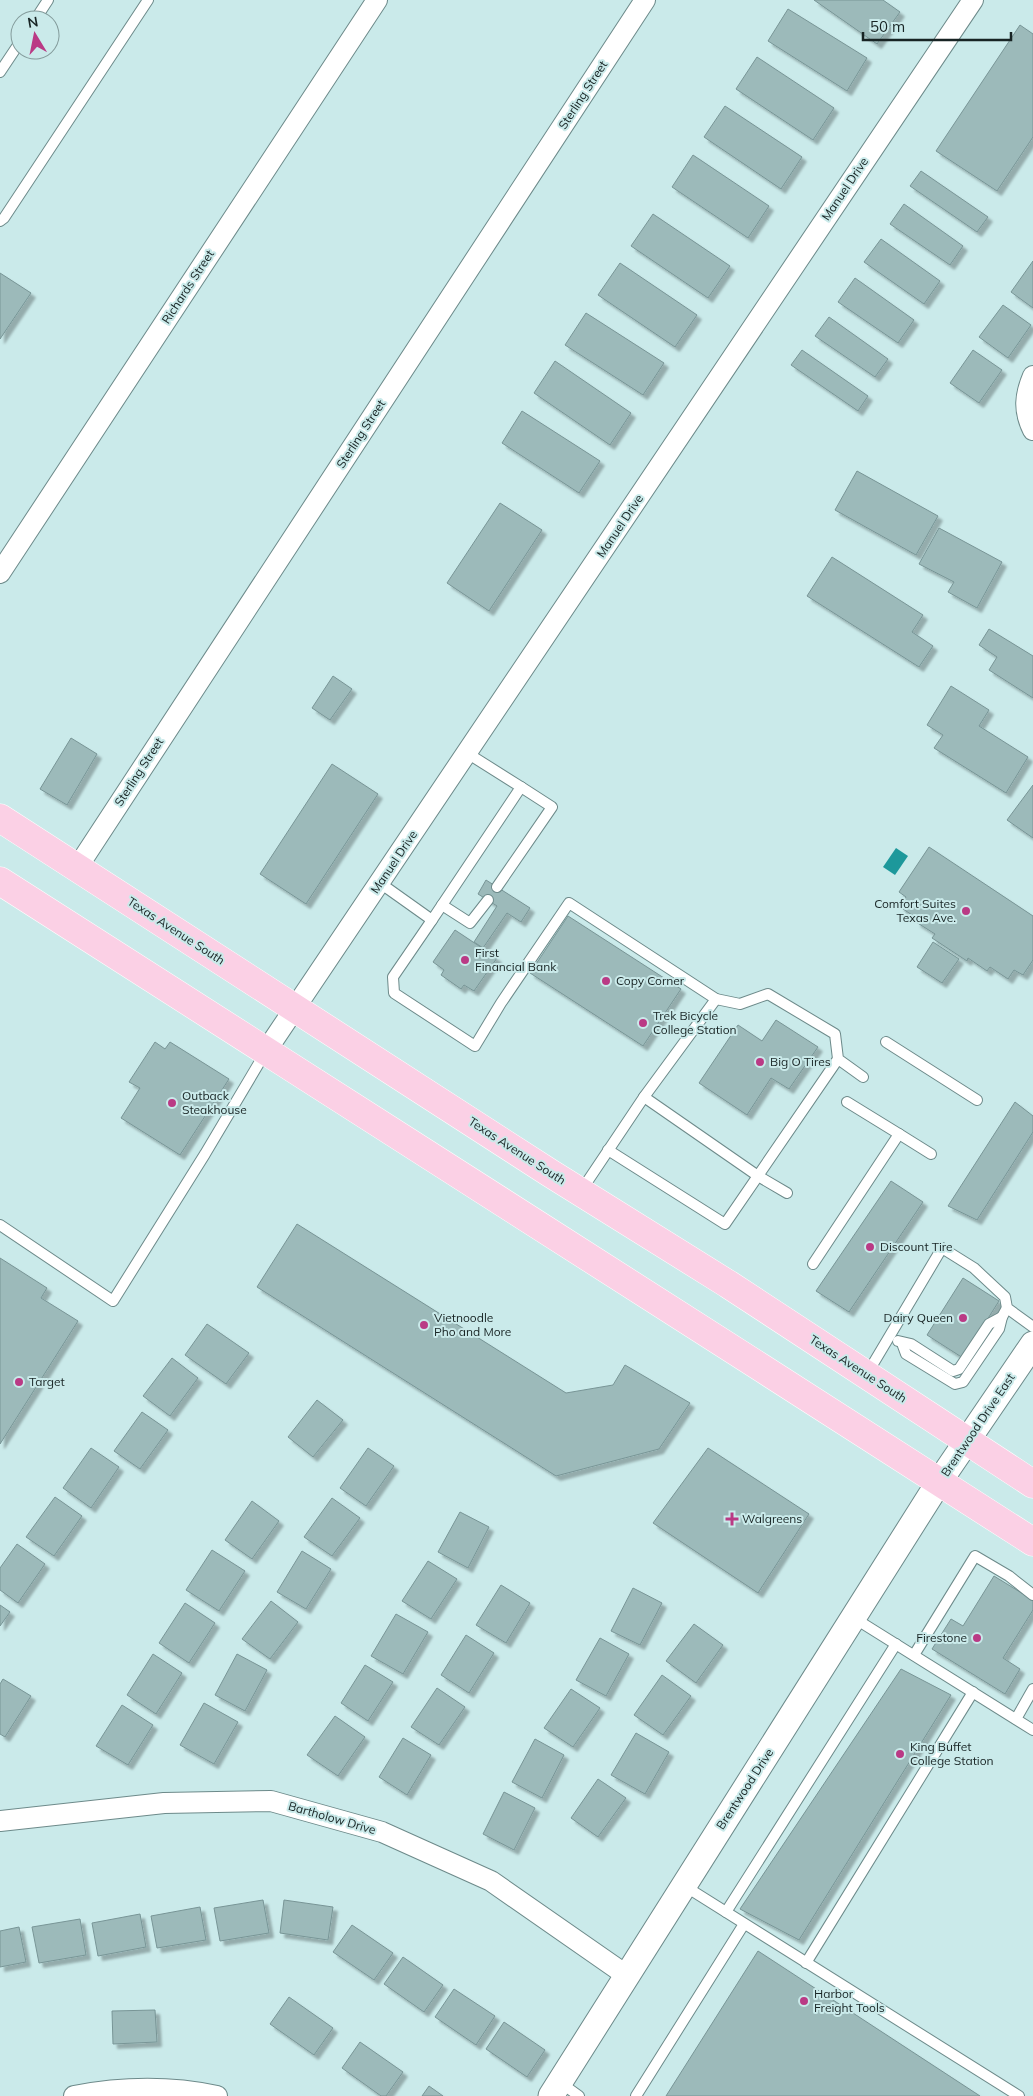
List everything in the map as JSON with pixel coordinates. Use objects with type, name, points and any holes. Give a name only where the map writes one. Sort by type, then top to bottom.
[{"type":"main road","name":"Texas Avenue South","points":[[0,818],[581,1192],[728,1284],[1033,1484]]},
{"type":"main road","points":[[0,881],[1033,1542]]},
{"type":"street","name":"Richards Street","points":[[0,573],[376,0]]},
{"type":"street","name":"Sterling Street","points":[[77,868],[645,0]]},
{"type":"street","name":"Manuel Drive","points":[[266,1051],[973,0]]},
{"type":"street","points":[[1033,376],[1025,394],[1028,420],[1033,430]]},
{"type":"street","name":"Brentwood Drive East","points":[[939,1482],[1033,1344]]},
{"type":"street","name":"Brentwood Drive","points":[[563,2091],[626,1975],[939,1482]]},
{"type":"street","name":"Bartholow Drive","points":[[0,1821],[164,1803],[271,1801],[382,1832],[491,1881],[626,1975]]},
{"type":"street","points":[[74,2096],[94,2092],[147,2088],[192,2091],[217,2096]]},
{"type":"lane","points":[[0,221],[4,218],[148,0]]},
{"type":"lane","points":[[0,72],[10,57]]},
{"type":"lane","points":[[467,753],[552,807],[497,887]]},
{"type":"lane","points":[[521,787],[393,977],[394,992],[476,1046],[502,1003],[570,903],[716,999],[740,1004],[768,994],[835,1034],[838,1059],[725,1224],[608,1150]]},
{"type":"lane","points":[[380,883],[432,920]]},
{"type":"lane","points":[[442,905],[470,923],[488,900]]},
{"type":"lane","points":[[581,1192],[644,1097],[716,999]]},
{"type":"lane","points":[[886,1042],[977,1100]]},
{"type":"lane","points":[[0,1225],[113,1301],[201,1161],[266,1051]]},
{"type":"lane","points":[[838,1059],[863,1077]]},
{"type":"lane","points":[[644,1097],[758,1176],[787,1193]]},
{"type":"lane","points":[[847,1102],[931,1154]]},
{"type":"lane","points":[[813,1264],[898,1134]]},
{"type":"lane","points":[[866,1375],[942,1248],[974,1268],[1005,1297],[1005,1313]]},
{"type":"lane","points":[[890,1336],[902,1343],[911,1344],[953,1371],[959,1369],[989,1324],[1005,1313]]},
{"type":"lane","points":[[1005,1313],[1033,1327]]},
{"type":"lane","points":[[914,1655],[975,1556],[1009,1576],[1033,1595]]},
{"type":"lane","points":[[854,1618],[1033,1730]]},
{"type":"lane","points":[[726,1912],[896,1644]]},
{"type":"lane","points":[[1016,1719],[1033,1689]]},
{"type":"lane","points":[[806,1963],[973,1692]]},
{"type":"lane","points":[[683,1885],[1019,2096]]},
{"type":"lane","points":[[636,2096],[744,1924]]},
{"type":"water","points":[[896,848],[908,856],[895,875],[883,867]]},
{"type":"building","points":[[814,0],[883,0],[900,12],[877,44]]},
{"type":"building","points":[[788,9],[867,58],[847,91],[768,41]]},
{"type":"building","points":[[1020,25],[1033,34],[1033,137],[997,191],[936,151]]},
{"type":"building","points":[[757,57],[834,108],[813,140],[736,89]]},
{"type":"building","points":[[725,106],[802,157],[781,189],[704,137]]},
{"type":"building","points":[[693,155],[769,206],[748,238],[672,187]]},
{"type":"building","points":[[921,171],[988,217],[977,232],[910,186]]},
{"type":"building","points":[[904,204],[963,246],[950,265],[890,224]]},
{"type":"building","points":[[653,214],[730,266],[708,298],[631,246]]},
{"type":"building","points":[[881,239],[940,281],[924,304],[864,262]]},
{"type":"building","points":[[1033,261],[1033,308],[1011,292]]},
{"type":"building","points":[[620,263],[697,315],[675,347],[598,295]]},
{"type":"building","points":[[0,273],[31,293],[0,339]]},
{"type":"building","points":[[855,278],[914,320],[898,343],[838,302]]},
{"type":"building","points":[[1003,305],[1031,325],[1008,358],[979,337]]},
{"type":"building","points":[[586,313],[664,363],[643,395],[565,345]]},
{"type":"building","points":[[829,317],[888,359],[875,377],[815,336]]},
{"type":"building","points":[[802,350],[868,396],[858,411],[791,365]]},
{"type":"building","points":[[973,350],[1002,370],[979,403],[950,383]]},
{"type":"building","points":[[555,361],[631,413],[610,445],[534,393]]},
{"type":"building","points":[[522,411],[600,461],[579,493],[502,443]]},
{"type":"building","points":[[857,471],[938,516],[916,555],[835,510]]},
{"type":"building","points":[[500,503],[542,530],[489,611],[447,583]]},
{"type":"building","points":[[939,528],[1002,562],[977,608],[948,592],[954,582],[919,564]]},
{"type":"building","points":[[832,557],[923,615],[912,632],[933,646],[919,667],[807,596]]},
{"type":"building","points":[[989,629],[1033,656],[1033,698],[989,670],[997,657],[979,645]]},
{"type":"building","points":[[333,676],[352,689],[330,720],[312,708]]},
{"type":"building","points":[[951,686],[989,710],[979,726],[1028,757],[1006,793],[934,748],[943,735],[927,725]]},
{"type":"building","points":[[71,738],[97,754],[67,805],[40,789]]},
{"type":"building","points":[[332,764],[378,794],[306,904],[260,874]]},
{"type":"building","points":[[1033,785],[1033,838],[1007,820]]},
{"type":"building","name":"Comfort Suites Texas Ave.","points":[[929,847],[1033,916],[1033,960],[1023,975],[1014,970],[1008,979],[990,967],[987,971],[968,958],[967,961],[932,938],[935,934],[916,922],[918,919],[900,907],[906,897],[899,892]]},
{"type":"building","points":[[486,880],[530,908],[521,922],[507,913],[483,948],[474,942],[497,906],[478,894]]},
{"type":"building","name":"Copy Corner","points":[[568,916],[681,989],[643,1046],[530,973]]},
{"type":"building","name":"First Financial Bank","points":[[455,930],[497,958],[474,991],[464,985],[461,989],[441,975],[444,970],[433,962]]},
{"type":"building","points":[[933,942],[959,959],[942,983],[917,967]]},
{"type":"building","name":"Big O Tires","points":[[776,1020],[818,1047],[789,1089],[771,1078],[747,1115],[699,1083],[738,1025],[762,1041]]},
{"type":"building","name":"Outback Steakhouse","points":[[155,1042],[165,1049],[170,1042],[229,1079],[180,1155],[121,1118],[140,1088],[129,1082]]},
{"type":"building","points":[[1015,1102],[1033,1116],[1033,1132],[977,1220],[948,1206]]},
{"type":"building","name":"Discount Tire","points":[[891,1181],[923,1202],[849,1312],[816,1291]]},
{"type":"building","points":[[297,1224],[566,1393],[613,1385],[625,1365],[690,1403],[659,1449],[556,1476],[257,1287]]},
{"type":"building","name":"Target","points":[[0,1258],[47,1288],[41,1298],[78,1321],[0,1444]]},
{"type":"building","name":"Dairy Queen","points":[[963,1278],[999,1301],[963,1358],[927,1335]]},
{"type":"building","points":[[207,1324],[249,1353],[226,1384],[185,1355]]},
{"type":"building","points":[[172,1358],[198,1378],[170,1416],[143,1396]]},
{"type":"building","points":[[317,1400],[343,1420],[313,1457],[288,1437]]},
{"type":"building","points":[[142,1412],[168,1430],[140,1469],[114,1451]]},
{"type":"building","points":[[91,1448],[119,1467],[91,1508],[63,1488]]},
{"type":"building","points":[[368,1448],[394,1466],[366,1506],[340,1488]]},
{"type":"building","name":"Walgreens","points":[[708,1448],[809,1514],[758,1593],[653,1523]]},
{"type":"building","points":[[55,1497],[82,1516],[54,1556],[26,1537]]},
{"type":"building","points":[[332,1498],[360,1518],[332,1556],[304,1537]]},
{"type":"building","points":[[252,1501],[279,1521],[252,1559],[225,1540]]},
{"type":"building","points":[[460,1512],[489,1527],[468,1568],[438,1552]]},
{"type":"building","points":[[17,1544],[45,1564],[18,1603],[0,1590],[0,1568]]},
{"type":"building","points":[[212,1550],[245,1571],[219,1611],[186,1590]]},
{"type":"building","points":[[302,1551],[331,1569],[306,1609],[277,1592]]},
{"type":"building","points":[[428,1561],[457,1579],[431,1619],[402,1601]]},
{"type":"building","name":"Firestone","points":[[994,1576],[1033,1600],[1033,1610],[1003,1658],[1020,1669],[1005,1694],[932,1649],[951,1619],[963,1626]]},
{"type":"building","points":[[501,1585],[530,1603],[506,1643],[476,1625]]},
{"type":"building","points":[[633,1588],[662,1603],[640,1645],[611,1631]]},
{"type":"building","points":[[271,1601],[298,1622],[270,1659],[242,1639]]},
{"type":"building","points":[[185,1603],[215,1623],[189,1663],[159,1643]]},
{"type":"building","points":[[0,1605],[10,1612],[0,1626]]},
{"type":"building","points":[[396,1614],[428,1632],[403,1674],[371,1656]]},
{"type":"building","points":[[694,1624],[723,1645],[696,1683],[666,1661]]},
{"type":"building","points":[[466,1635],[494,1653],[469,1693],[441,1675]]},
{"type":"building","points":[[600,1638],[629,1654],[606,1696],[576,1680]]},
{"type":"building","points":[[153,1654],[182,1673],[156,1714],[127,1695]]},
{"type":"building","points":[[237,1654],[267,1670],[245,1711],[215,1695]]},
{"type":"building","points":[[365,1665],[393,1682],[368,1721],[341,1703]]},
{"type":"building","points":[[901,1669],[951,1695],[799,1940],[740,1909]]},
{"type":"building","points":[[662,1675],[691,1696],[663,1735],[634,1715]]},
{"type":"building","points":[[3,1679],[31,1696],[5,1737],[0,1734],[0,1684]]},
{"type":"building","points":[[437,1688],[465,1707],[439,1745],[411,1727]]},
{"type":"building","points":[[571,1689],[600,1708],[573,1747],[544,1728]]},
{"type":"building","points":[[204,1703],[238,1722],[214,1764],[180,1745]]},
{"type":"building","points":[[122,1705],[153,1725],[128,1765],[96,1746]]},
{"type":"building","points":[[335,1716],[365,1737],[338,1776],[307,1755]]},
{"type":"building","points":[[636,1733],[669,1752],[645,1794],[611,1775]]},
{"type":"building","points":[[403,1738],[431,1755],[407,1795],[379,1777]]},
{"type":"building","points":[[535,1739],[564,1755],[542,1798],[512,1782]]},
{"type":"building","points":[[598,1779],[626,1798],[598,1837],[571,1818]]},
{"type":"building","points":[[504,1792],[535,1808],[514,1850],[483,1834]]},
{"type":"building","points":[[263,1900],[269,1933],[220,1941],[214,1908]]},
{"type":"building","points":[[284,1900],[333,1907],[328,1940],[280,1933]]},
{"type":"building","points":[[200,1907],[206,1940],[157,1948],[151,1916]]},
{"type":"building","points":[[140,1914],[146,1947],[98,1956],[92,1923]]},
{"type":"building","points":[[80,1919],[86,1955],[39,1963],[32,1927]]},
{"type":"building","points":[[352,1925],[393,1953],[374,1980],[333,1952]]},
{"type":"building","points":[[19,1927],[26,1962],[0,1967],[0,1931]]},
{"type":"building","points":[[758,1951],[980,2096],[666,2096]]},
{"type":"building","points":[[403,1957],[443,1985],[424,2012],[384,1984]]},
{"type":"building","points":[[454,1989],[495,2016],[476,2045],[435,2017]]},
{"type":"building","points":[[289,1997],[333,2028],[314,2055],[270,2024]]},
{"type":"building","points":[[155,2010],[157,2042],[113,2044],[112,2011]]},
{"type":"building","points":[[504,2022],[545,2050],[527,2077],[486,2049]]},
{"type":"building","points":[[360,2042],[403,2072],[386,2096],[381,2096],[342,2068]]},
{"type":"building","points":[[429,2086],[443,2096],[422,2096]]},
{"type":"place","name":"Comfort Suites Texas Ave.","points":[[966,911]]},
{"type":"place","name":"First Financial Bank","points":[[465,960]]},
{"type":"place","name":"Copy Corner","points":[[606,981]]},
{"type":"place","name":"Trek Bicycle College Station","points":[[643,1023]]},
{"type":"place","name":"Big O Tires","points":[[760,1062]]},
{"type":"place","name":"Outback Steakhouse","points":[[172,1103]]},
{"type":"place","name":"Discount Tire","points":[[870,1247]]},
{"type":"place","name":"Dairy Queen","points":[[963,1318]]},
{"type":"place","name":"Vietnoodle Pho and More","points":[[424,1325]]},
{"type":"place","name":"Target","points":[[19,1382]]},
{"type":"place","name":"Walgreens","points":[[732,1519]]},
{"type":"place","name":"Firestone","points":[[977,1638]]},
{"type":"place","name":"King Buffet College Station","points":[[900,1754]]},
{"type":"place","name":"Harbor Freight Tools","points":[[804,2001]]}]
